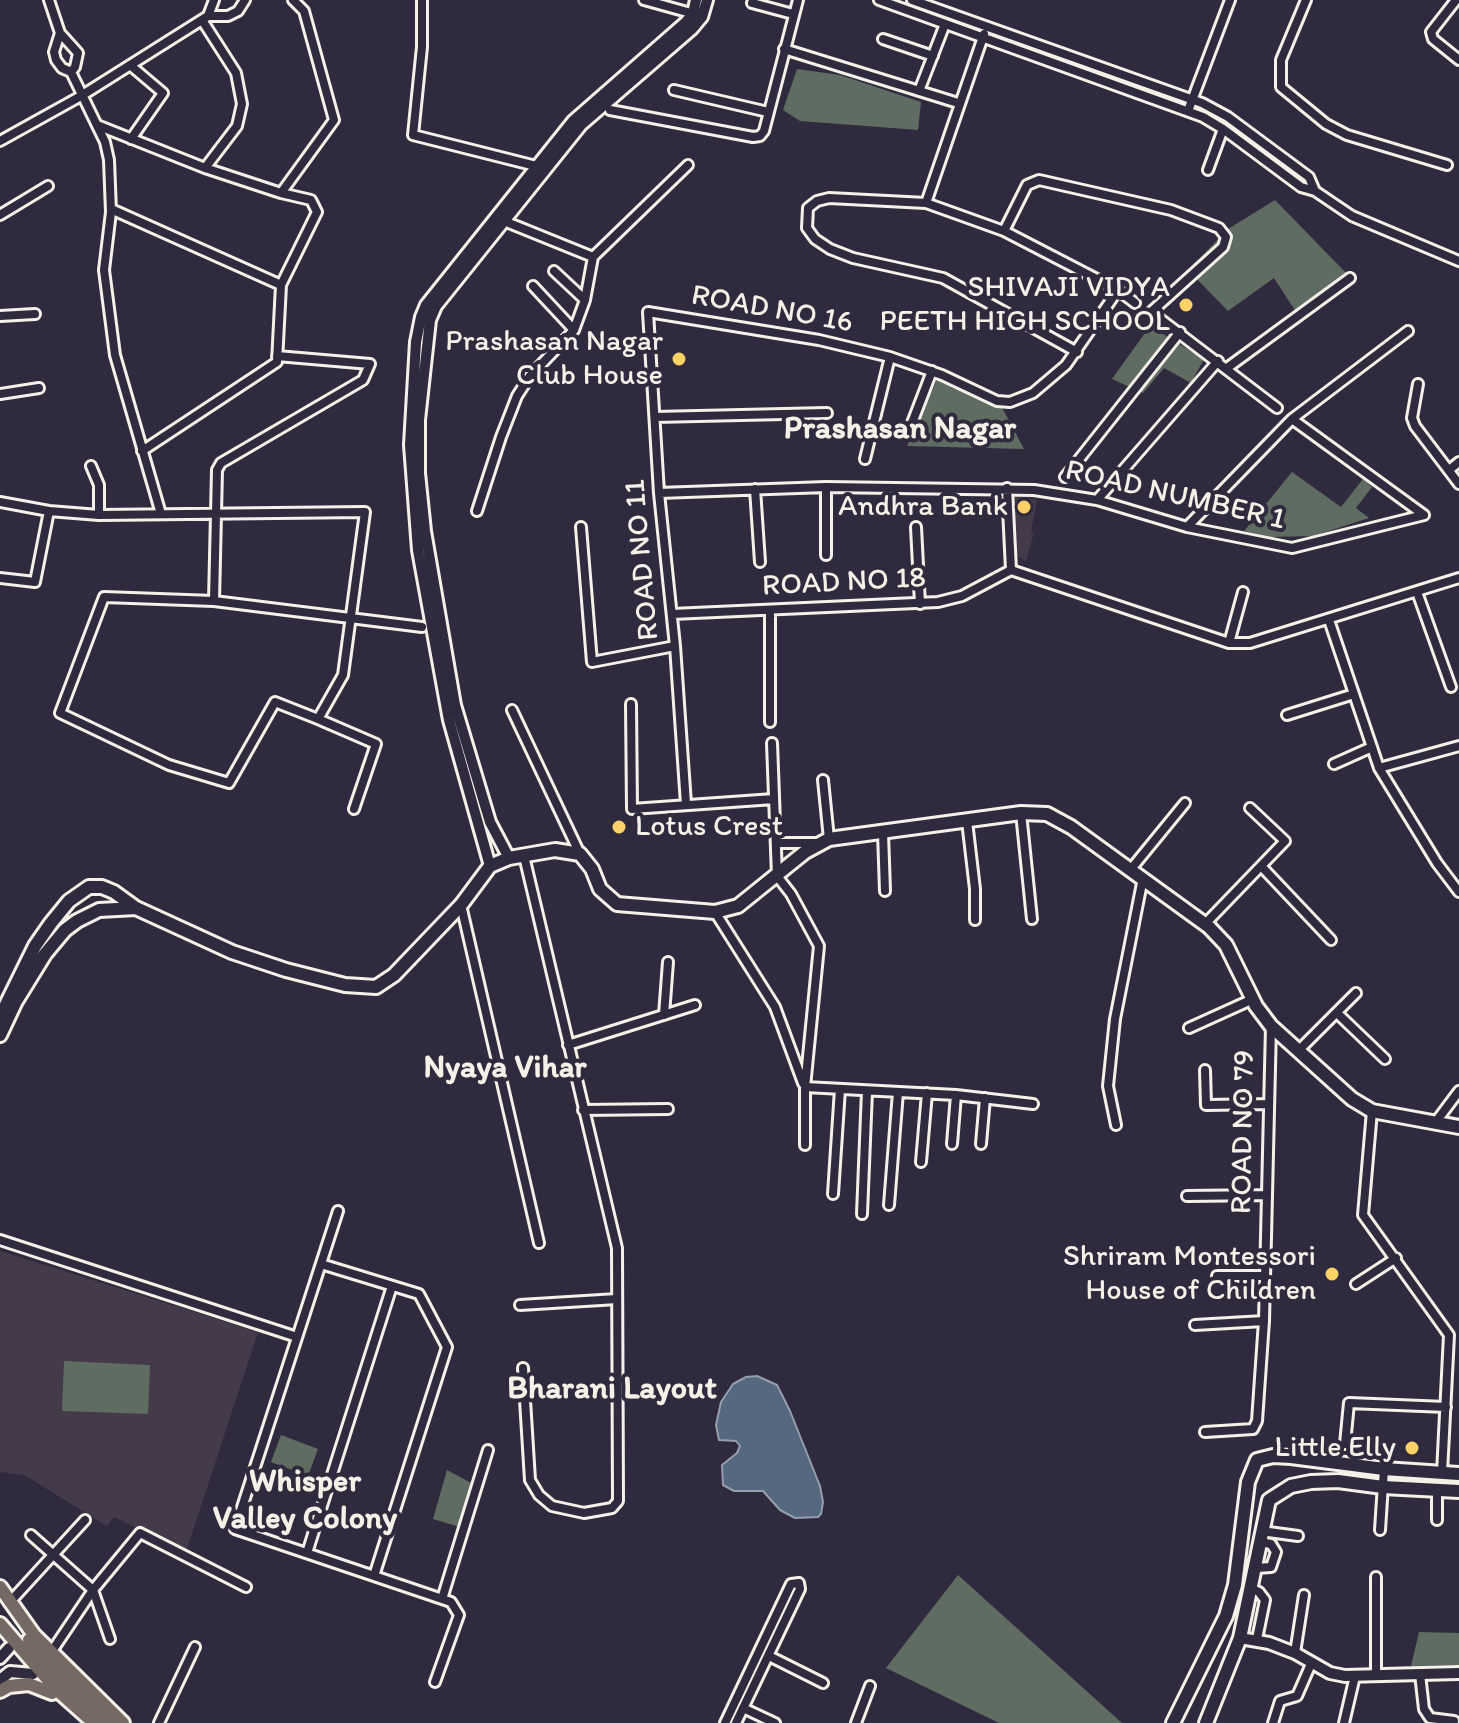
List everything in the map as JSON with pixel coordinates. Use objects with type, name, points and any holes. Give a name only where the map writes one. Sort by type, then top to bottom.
[{"type":"main road","points":[[0,1017],[35,946],[78,893],[89,887],[102,887],[114,892],[136,908],[232,952],[286,970],[364,988],[376,987],[394,975],[461,905],[490,866],[509,858],[555,850],[580,854],[592,869],[600,889],[617,904],[715,912],[738,906],[805,852],[825,841],[1021,813],[1047,814],[1143,877],[1205,924],[1226,945],[1253,999],[1271,1026],[1352,1099],[1372,1111],[1459,1127]]},
{"type":"main road","points":[[0,1035],[16,1001],[45,954],[65,930],[99,910],[136,908]]},
{"type":"main road","points":[[1173,1723],[1226,1616],[1235,1585],[1248,1482],[1257,1460],[1273,1456],[1291,1457],[1384,1469],[1459,1474]]},
{"type":"main road","points":[[1208,1722],[1240,1638],[1269,1500],[1291,1486],[1311,1482],[1338,1481],[1459,1491]]},
{"type":"main road","points":[[0,1587],[5,1603],[70,1687],[109,1723]]},
{"type":"main road","points":[[5,1603],[123,1723]]},
{"type":"main road","points":[[0,1624],[57,1690],[94,1723]]},
{"type":"main road","points":[[0,1635],[33,1674],[84,1723]]},
{"type":"main road","points":[[0,1691],[19,1684],[52,1693]]},
{"type":"street","points":[[49,0],[60,33],[78,53],[71,72]]},
{"type":"street","points":[[205,18],[214,0]]},
{"type":"street","points":[[0,141],[81,96],[205,18],[228,16],[238,11],[245,0]]},
{"type":"street","points":[[281,193],[334,120],[304,11],[293,0]]},
{"type":"street","points":[[422,0],[422,47],[413,135],[536,166]]},
{"type":"street","points":[[644,0],[698,15]]},
{"type":"street","points":[[696,0],[698,15]]},
{"type":"street","points":[[490,866],[442,688],[418,550],[410,445],[416,342],[423,311],[581,125],[692,29],[707,0]]},
{"type":"street","points":[[610,110],[753,137],[763,134],[798,0]]},
{"type":"street","points":[[879,0],[1188,111],[1223,129],[1301,187],[1315,191],[1352,216],[1459,261]]},
{"type":"street","points":[[912,0],[1193,98],[1228,117],[1309,177],[1315,191]]},
{"type":"street","points":[[1188,111],[1230,0]]},
{"type":"street","points":[[1306,0],[1281,60],[1281,87],[1326,124],[1347,135],[1447,165]]},
{"type":"street","points":[[1456,0],[1431,32],[1433,39],[1459,60]]},
{"type":"street","points":[[752,3],[793,14]]},
{"type":"street","points":[[509,858],[490,822],[455,705],[425,531],[418,450],[423,372],[433,312],[536,166],[573,121],[698,15]]},
{"type":"street","points":[[205,18],[236,73],[242,104],[237,126],[205,168]]},
{"type":"street","points":[[919,91],[945,24]]},
{"type":"street","points":[[926,203],[987,26]]},
{"type":"street","points":[[60,33],[54,52],[56,60],[62,68],[71,72],[97,125],[109,160],[111,209],[104,270],[115,355],[161,514]]},
{"type":"street","points":[[883,39],[933,56]]},
{"type":"street","points":[[784,49],[958,103]]},
{"type":"street","points":[[130,65],[163,93],[131,139]]},
{"type":"street","points":[[674,90],[768,112]]},
{"type":"street","points":[[97,125],[205,168],[311,200],[317,212],[281,285],[277,362],[142,451]]},
{"type":"street","points":[[1208,170],[1223,129]]},
{"type":"street","points":[[477,511],[517,396],[530,376],[574,330],[585,300],[593,257],[688,165]]},
{"type":"street","points":[[1004,231],[1027,185],[1039,180],[1171,210],[1219,228],[1226,237],[1223,247],[1151,312],[1277,408]]},
{"type":"street","points":[[0,215],[48,186]]},
{"type":"street","points":[[1077,352],[943,278],[853,258],[815,239],[807,228],[808,208],[817,201],[829,198],[926,203],[1004,231],[1118,290],[1135,303]]},
{"type":"street","points":[[111,209],[281,285]]},
{"type":"street","points":[[499,219],[593,257]]},
{"type":"street","points":[[554,271],[585,300]]},
{"type":"street","points":[[1227,368],[1350,278]]},
{"type":"street","points":[[533,286],[574,330]]},
{"type":"street","name":"ROAD NO 16","points":[[648,312],[819,340],[890,357],[932,371],[997,401],[1010,402],[1033,393],[1077,352],[1118,290]]},
{"type":"street","name":"ROAD NO 11","points":[[648,312],[659,493],[675,646],[686,804]]},
{"type":"street","points":[[0,316],[35,314]]},
{"type":"street","points":[[1187,527],[1292,419],[1408,331]]},
{"type":"street","points":[[1065,477],[1180,332]]},
{"type":"street","points":[[214,601],[217,470],[221,463],[363,380],[370,364],[277,356]]},
{"type":"street","points":[[865,459],[890,357]]},
{"type":"street","points":[[1097,500],[1218,361]]},
{"type":"street","points":[[912,423],[932,371]]},
{"type":"street","points":[[1418,384],[1412,418],[1415,426],[1459,484]]},
{"type":"street","points":[[0,394],[39,388]]},
{"type":"street","points":[[655,417],[827,413]]},
{"type":"street","name":"ROAD NUMBER 1","points":[[659,493],[826,487],[1034,490],[1097,500],[1187,527],[1292,548],[1424,515],[1292,419]]},
{"type":"street","points":[[1449,470],[1459,462]]},
{"type":"street","points":[[91,466],[99,485],[99,515]]},
{"type":"street","points":[[826,487],[826,555]]},
{"type":"street","points":[[1007,488],[1011,570],[1229,643],[1250,643],[1459,578]]},
{"type":"street","points":[[755,489],[760,562]]},
{"type":"street","points":[[0,502],[49,511],[99,515],[365,512],[343,675],[318,719]]},
{"type":"street","points":[[0,578],[35,582],[49,511]]},
{"type":"street","points":[[581,527],[592,662],[675,646]]},
{"type":"street","points":[[916,527],[920,604]]},
{"type":"street","name":"ROAD NO 18","points":[[672,614],[920,604],[962,596],[1011,570]]},
{"type":"street","points":[[1229,643],[1243,592]]},
{"type":"street","points":[[1417,592],[1451,687]]},
{"type":"street","points":[[354,809],[376,744],[275,702],[229,783],[169,765],[60,713],[104,597],[214,601],[422,627]]},
{"type":"street","points":[[770,611],[770,722]]},
{"type":"street","points":[[1329,620],[1379,768],[1437,863],[1459,892]]},
{"type":"street","points":[[1287,715],[1354,694]]},
{"type":"street","points":[[631,704],[632,809],[774,799]]},
{"type":"street","points":[[512,710],[580,854]]},
{"type":"street","points":[[772,743],[777,876],[791,894],[819,946],[805,1087],[805,1145]]},
{"type":"street","points":[[1379,768],[1459,746]]},
{"type":"street","points":[[1334,764],[1372,747]]},
{"type":"street","points":[[776,843],[825,841],[823,780]]},
{"type":"street","points":[[1131,869],[1185,803]]},
{"type":"street","points":[[1205,924],[1285,841],[1250,808]]},
{"type":"street","points":[[1021,813],[1032,919]]},
{"type":"street","points":[[967,821],[975,889],[975,920]]},
{"type":"street","points":[[883,833],[885,891]]},
{"type":"street","points":[[523,1368],[530,1480],[539,1495],[552,1506],[584,1513],[612,1508],[618,1501],[617,1248],[524,856]]},
{"type":"street","points":[[1261,866],[1331,940]]},
{"type":"street","points":[[1116,1125],[1108,1086],[1115,1019],[1143,877]]},
{"type":"street","points":[[461,905],[539,1243]]},
{"type":"street","points":[[715,912],[775,1007],[805,1087]]},
{"type":"street","points":[[664,1015],[668,962]]},
{"type":"street","points":[[1298,1051],[1356,993]]},
{"type":"street","points":[[1189,1028],[1253,999]]},
{"type":"street","points":[[568,1045],[695,1005]]},
{"type":"street","points":[[1337,1013],[1385,1059]]},
{"type":"street","name":"ROAD NO 79","points":[[1205,1432],[1253,1429],[1257,1421],[1264,1321],[1271,1026]]},
{"type":"street","points":[[1205,1070],[1206,1105],[1269,1104]]},
{"type":"street","points":[[805,1087],[956,1095],[1033,1104]]},
{"type":"street","points":[[833,1194],[840,1089]]},
{"type":"street","points":[[862,1214],[867,1091]]},
{"type":"street","points":[[1435,1123],[1459,1091]]},
{"type":"street","points":[[889,1205],[898,1092]]},
{"type":"street","points":[[921,1162],[927,1093]]},
{"type":"street","points":[[952,1144],[956,1095]]},
{"type":"street","points":[[981,1144],[985,1098]]},
{"type":"street","points":[[583,1110],[668,1109]]},
{"type":"street","points":[[1372,1111],[1363,1215],[1449,1335],[1442,1473]]},
{"type":"street","points":[[1187,1196],[1267,1195]]},
{"type":"street","points":[[338,1211],[235,1529],[451,1602],[459,1615],[435,1682]]},
{"type":"street","points":[[0,1240],[297,1337]]},
{"type":"street","points":[[1356,1284],[1396,1258]]},
{"type":"street","points":[[321,1264],[419,1294],[447,1347],[374,1576]]},
{"type":"street","points":[[1217,1276],[1265,1276]]},
{"type":"street","points":[[307,1553],[392,1286]]},
{"type":"street","points":[[520,1305],[617,1299]]},
{"type":"street","points":[[1195,1325],[1264,1321]]},
{"type":"street","points":[[1449,1335],[1459,1331]]},
{"type":"street","points":[[1345,1444],[1349,1403],[1446,1407]]},
{"type":"street","points":[[442,1599],[488,1450]]},
{"type":"street","points":[[1380,1530],[1384,1469]]},
{"type":"street","points":[[1437,1490],[1437,1520]]},
{"type":"street","points":[[5,1603],[85,1520]]},
{"type":"street","points":[[52,1651],[93,1590],[140,1533],[246,1587]]},
{"type":"street","points":[[31,1535],[93,1590],[110,1639]]},
{"type":"street","points":[[1260,1537],[1298,1536]]},
{"type":"street","points":[[1376,1577],[1376,1676]]},
{"type":"street","points":[[725,1723],[791,1584],[799,1583],[800,1589],[736,1723]]},
{"type":"street","points":[[1251,1588],[1265,1600],[1257,1639]]},
{"type":"street","points":[[1295,1653],[1304,1595]]},
{"type":"street","points":[[1240,1638],[1257,1639],[1295,1653],[1330,1673],[1355,1676],[1459,1673]]},
{"type":"street","points":[[159,1723],[195,1647]]},
{"type":"street","points":[[0,1658],[9,1648]]},
{"type":"street","points":[[769,1656],[823,1683]]},
{"type":"street","points":[[1273,1723],[1280,1701],[1297,1696],[1311,1664]]},
{"type":"street","points":[[1,1675],[17,1671],[33,1674]]},
{"type":"street","points":[[1420,1674],[1424,1709],[1430,1718],[1454,1721]]},
{"type":"street","points":[[1344,1723],[1355,1676]]},
{"type":"street","points":[[856,1723],[870,1686]]},
{"type":"street","points":[[743,1708],[775,1723]]},
{"type":"shaded area","points":[[1013,496],[1037,500],[1031,531],[1034,533],[1026,561],[1013,554]]},
{"type":"shaded area","points":[[0,1251],[258,1332],[186,1552],[114,1517],[107,1526],[24,1475],[0,1472]]},
{"type":"green space","points":[[797,69],[840,75],[921,102],[918,130],[800,121],[783,110]]},
{"type":"green space","points":[[1275,200],[1349,276],[1298,315],[1274,278],[1228,311],[1188,270],[1228,229]]},
{"type":"green space","points":[[1150,326],[1204,359],[1191,383],[1164,368],[1143,393],[1112,379]]},
{"type":"green space","points":[[941,371],[997,398],[1024,449],[907,446]]},
{"type":"green space","points":[[1292,472],[1341,507],[1363,479],[1372,487],[1356,508],[1369,518],[1313,536],[1270,537],[1244,531]]},
{"type":"green space","points":[[64,1361],[150,1365],[148,1414],[62,1411]]},
{"type":"green space","points":[[281,1435],[318,1449],[308,1476],[271,1462]]},
{"type":"green space","points":[[447,1470],[473,1484],[460,1527],[433,1519]]},
{"type":"green space","points":[[958,1575],[1122,1723],[999,1723],[886,1668]]},
{"type":"green space","points":[[1419,1632],[1459,1633],[1459,1665],[1411,1666]]},
{"type":"water","points":[[757,1376],[777,1385],[790,1411],[820,1486],[823,1502],[818,1517],[795,1518],[780,1510],[763,1491],[734,1491],[723,1485],[722,1465],[737,1453],[740,1446],[736,1441],[719,1440],[716,1425],[721,1402],[733,1384],[746,1377]]},
{"type":"place","name":"SHIVAJI VIDYA PEETH HIGH SCHOOL","points":[[1186,305]]},
{"type":"place","name":"Prashasan Nagar Club House","points":[[679,359]]},
{"type":"place","name":"Andhra Bank","points":[[1024,507]]},
{"type":"place","name":"Lotus Crest","points":[[619,827]]},
{"type":"place","name":"Shriram Montessori House of Children","points":[[1332,1274]]},
{"type":"place","name":"Little Elly","points":[[1412,1448]]},
{"type":"district","name":"Prashasan Nagar","points":[[900,430]]},
{"type":"district","name":"Nyaya Vihar","points":[[505,1069]]},
{"type":"district","name":"Bharani Layout","points":[[612,1390]]},
{"type":"district","name":"Whisper Valley Colony","points":[[305,1502]]}]
